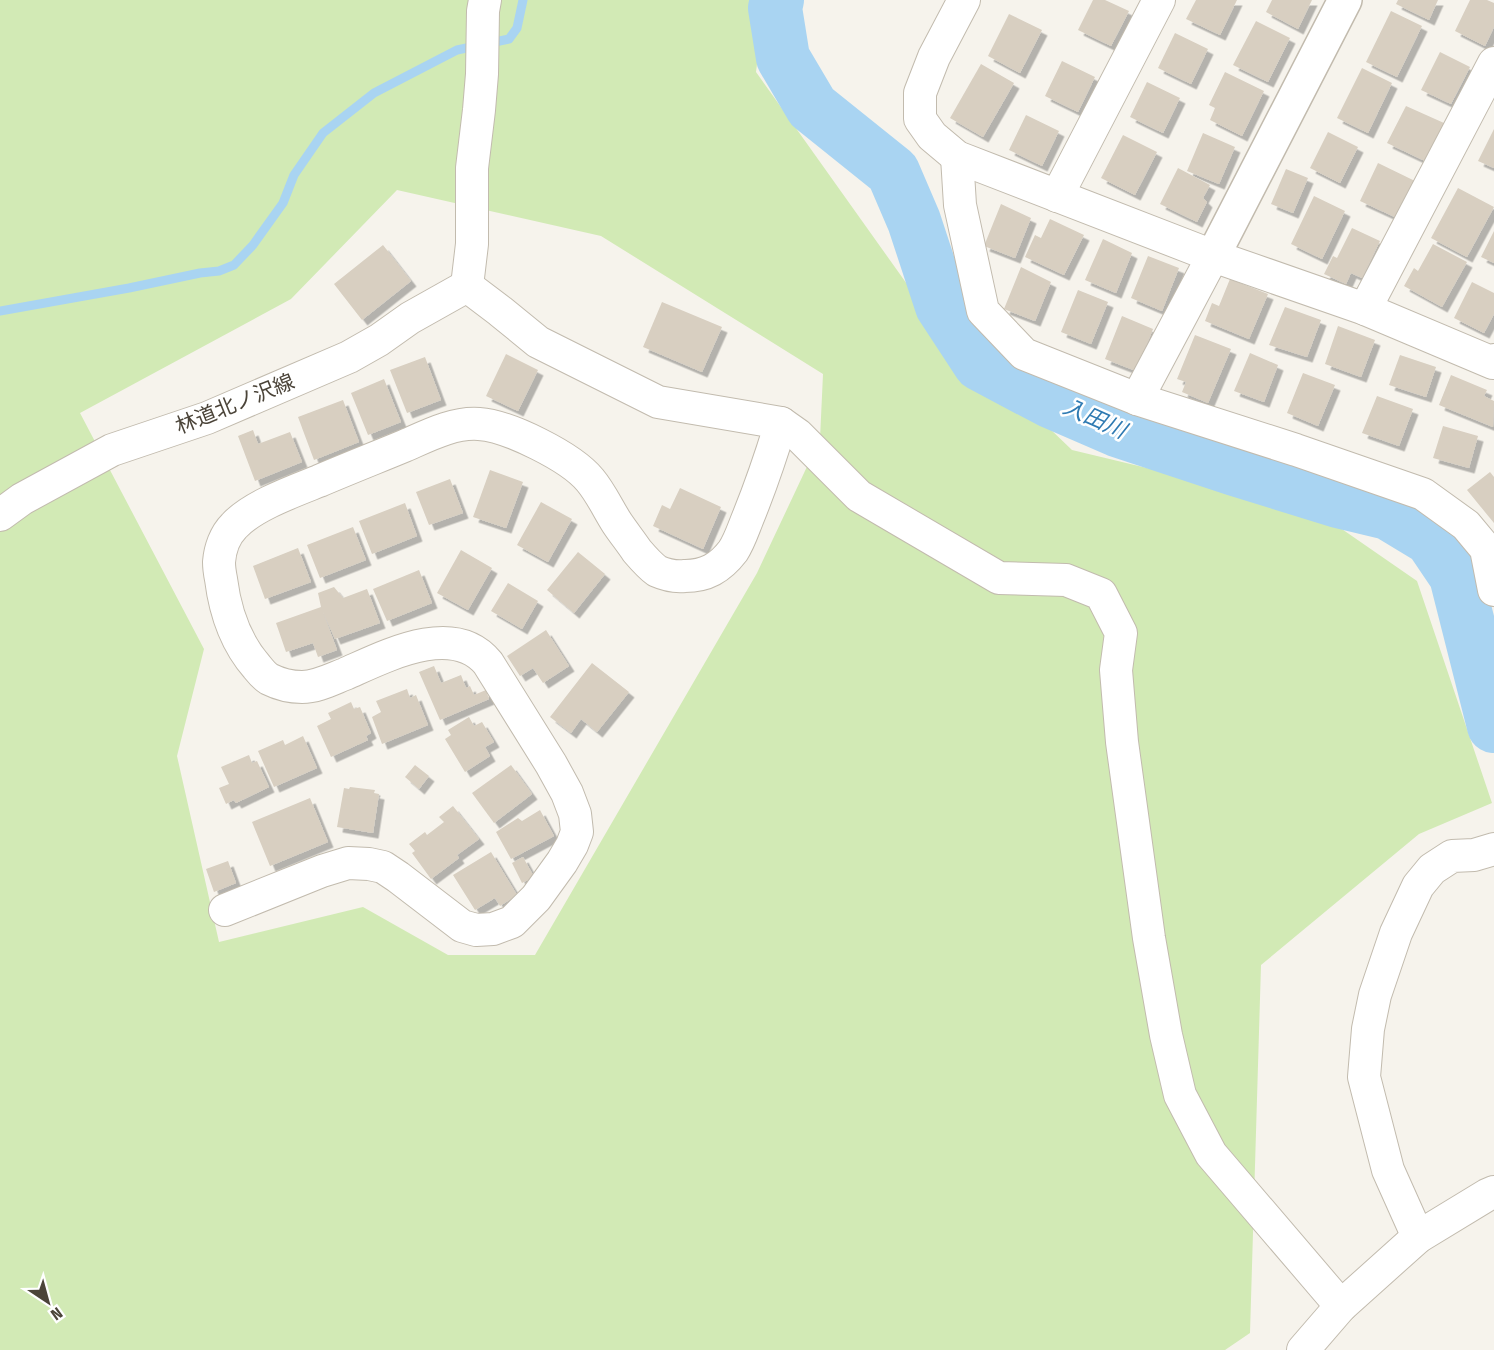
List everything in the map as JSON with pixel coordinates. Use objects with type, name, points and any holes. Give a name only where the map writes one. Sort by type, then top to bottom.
[{"type":"street","points":[[964,0],[934,57],[921,93],[920,119],[932,136],[957,157],[1213,256],[1365,309],[1492,363],[1494,360]]},
{"type":"street","points":[[1057,196],[1159,0]]},
{"type":"street","points":[[1137,399],[1345,0]]},
{"type":"street","points":[[484,6],[482,74],[472,168],[472,244],[466,286],[538,342],[658,402],[782,423],[798,435],[860,496],[999,578],[1066,580],[1101,594],[1121,633],[1116,670],[1122,742],[1149,938],[1166,1035],[1180,1095],[1210,1154],[1341,1306]]},
{"type":"street","points":[[1365,309],[1494,63]]},
{"type":"street","points":[[957,157],[960,205],[983,311],[1024,354],[1137,399],[1423,494],[1466,525],[1490,547],[1494,590]]},
{"type":"street","name":"林道北ノ沢線","points":[[0,515],[22,499],[112,450],[207,418],[349,357],[466,286]]},
{"type":"street","points":[[225,910],[348,863],[369,864],[383,867],[398,877],[462,926],[476,930],[493,929],[512,922],[536,898],[562,862],[577,832],[575,814],[567,793],[551,764],[488,663],[473,651],[459,645],[427,643],[394,652],[322,684],[304,687],[284,685],[266,677],[251,661],[236,637],[224,600],[219,562],[222,546],[234,526],[245,516],[273,500],[460,424],[481,423],[528,439],[576,467],[590,480],[643,558],[657,570],[675,577],[697,576],[709,573],[718,567],[735,549],[782,423]]},
{"type":"street","points":[[1418,1236],[1388,1170],[1364,1077],[1368,1029],[1375,995],[1396,933],[1418,886],[1432,869],[1452,856],[1474,855],[1493,849]]},
{"type":"street","points":[[1302,1350],[1341,1306],[1418,1236],[1494,1192]]},
{"type":"green space","points":[[0,0],[765,0],[756,72],[924,308],[1072,450],[1310,507],[1417,581],[1492,803],[1419,834],[1261,965],[1250,1333],[1225,1350],[0,1350]],"holes":[[[397,190],[601,236],[823,374],[820,439],[757,573],[535,955],[448,955],[363,907],[219,942],[177,756],[204,649],[80,413],[291,299]]]},
{"type":"building","points":[[1093,0],[1105,0],[1129,11],[1111,46],[1078,30]]},
{"type":"building","points":[[1196,0],[1237,0],[1220,35],[1186,19]]},
{"type":"building","points":[[1272,0],[1312,0],[1298,29],[1266,12]]},
{"type":"building","points":[[1398,0],[1438,0],[1429,20],[1396,4]]},
{"type":"building","points":[[1470,0],[1487,0],[1494,3],[1494,27],[1485,46],[1455,31]]},
{"type":"building","points":[[1391,11],[1422,26],[1397,77],[1366,62]]},
{"type":"building","points":[[1009,14],[1042,30],[1020,73],[988,56]]},
{"type":"building","points":[[1256,21],[1290,38],[1268,82],[1233,65]]},
{"type":"building","points":[[1175,33],[1208,49],[1191,84],[1158,68]]},
{"type":"building","points":[[1440,52],[1470,67],[1451,104],[1421,90]]},
{"type":"building","points":[[1062,61],[1095,77],[1078,112],[1045,96]]},
{"type":"building","points":[[981,64],[1014,83],[983,137],[950,118]]},
{"type":"building","points":[[1362,68],[1392,83],[1368,133],[1337,118]]},
{"type":"building","points":[[1225,72],[1264,91],[1242,136],[1210,120],[1215,108],[1209,105]]},
{"type":"building","points":[[1147,82],[1180,98],[1163,133],[1130,117]]},
{"type":"building","points":[[1406,106],[1444,123],[1425,161],[1387,143]]},
{"type":"building","points":[[1026,115],[1059,131],[1042,166],[1009,150]]},
{"type":"building","points":[[1494,129],[1494,168],[1478,161]]},
{"type":"building","points":[[1328,132],[1358,147],[1340,183],[1310,168]]},
{"type":"building","points":[[1203,133],[1235,147],[1219,184],[1187,171]]},
{"type":"building","points":[[1123,135],[1157,152],[1135,195],[1101,178]]},
{"type":"building","points":[[1378,163],[1415,181],[1397,218],[1360,201]]},
{"type":"building","points":[[1178,168],[1210,185],[1203,198],[1207,202],[1197,222],[1160,204]]},
{"type":"building","points":[[1286,169],[1308,178],[1293,213],[1271,204]]},
{"type":"building","points":[[1458,188],[1494,207],[1467,257],[1431,238]]},
{"type":"building","points":[[1314,196],[1345,211],[1322,259],[1291,244]]},
{"type":"building","points":[[1001,204],[1031,218],[1015,258],[984,246]]},
{"type":"building","points":[[1050,219],[1084,235],[1064,275],[1025,257],[1035,235],[1041,238]]},
{"type":"building","points":[[1352,228],[1380,241],[1362,278],[1351,273],[1346,284],[1324,274],[1333,256],[1337,258]]},
{"type":"building","points":[[1494,231],[1494,263],[1481,257]]},
{"type":"building","points":[[1103,239],[1132,253],[1116,293],[1085,280]]},
{"type":"building","points":[[1433,244],[1467,262],[1442,307],[1404,286],[1414,268],[1418,271]]},
{"type":"building","points":[[383,245],[411,281],[362,320],[334,284]]},
{"type":"building","points":[[1148,256],[1179,268],[1162,311],[1131,298]]},
{"type":"building","points":[[1021,267],[1051,282],[1035,321],[1004,309]]},
{"type":"building","points":[[1230,279],[1268,294],[1249,339],[1205,321],[1212,303],[1219,306]]},
{"type":"building","points":[[1472,282],[1494,293],[1494,314],[1484,333],[1454,318]]},
{"type":"building","points":[[1078,290],[1108,302],[1091,344],[1061,332]]},
{"type":"building","points":[[662,302],[722,327],[702,372],[643,347]]},
{"type":"building","points":[[1285,307],[1321,320],[1307,357],[1269,345]]},
{"type":"building","points":[[1122,316],[1153,329],[1136,371],[1105,359]]},
{"type":"building","points":[[1338,326],[1375,340],[1361,377],[1325,364]]},
{"type":"building","points":[[1195,335],[1231,349],[1208,403],[1182,392],[1186,382],[1177,379]]},
{"type":"building","points":[[1250,353],[1278,365],[1264,402],[1234,391]]},
{"type":"building","points":[[506,354],[538,370],[518,411],[486,396]]},
{"type":"building","points":[[1400,355],[1436,367],[1426,397],[1389,385]]},
{"type":"building","points":[[425,357],[441,400],[407,413],[390,370]]},
{"type":"building","points":[[1303,373],[1335,385],[1318,426],[1287,413]]},
{"type":"building","points":[[1451,375],[1487,390],[1484,396],[1494,401],[1493,427],[1439,405]]},
{"type":"building","points":[[384,379],[401,422],[368,435],[351,393]]},
{"type":"building","points":[[1377,396],[1413,409],[1399,446],[1362,433]]},
{"type":"building","points":[[343,400],[359,442],[314,460],[298,417]]},
{"type":"building","points":[[1443,426],[1478,436],[1469,468],[1433,458]]},
{"type":"building","points":[[253,430],[258,444],[290,432],[302,462],[255,481],[238,436]]},
{"type":"building","points":[[490,470],[523,482],[506,528],[473,517]]},
{"type":"building","points":[[1490,472],[1494,477],[1494,523],[1467,490]]},
{"type":"building","points":[[450,479],[463,513],[429,525],[416,492]]},
{"type":"building","points":[[680,488],[721,507],[703,549],[653,526],[662,505],[670,509]]},
{"type":"building","points":[[541,502],[572,519],[548,562],[517,545]]},
{"type":"building","points":[[405,503],[417,536],[372,554],[359,521]]},
{"type":"building","points":[[353,527],[366,560],[320,578],[307,545]]},
{"type":"building","points":[[298,548],[311,582],[265,599],[253,566]]},
{"type":"building","points":[[461,550],[492,568],[468,610],[437,593]]},
{"type":"building","points":[[578,552],[605,574],[574,613],[547,590]]},
{"type":"building","points":[[419,570],[432,603],[387,621],[373,589]]},
{"type":"building","points":[[508,583],[538,601],[522,629],[491,611]]},
{"type":"building","points":[[334,587],[343,598],[367,589],[380,623],[335,639],[323,612],[337,650],[318,657],[313,643],[286,652],[276,623],[321,607],[318,593]]},
{"type":"building","points":[[546,630],[569,666],[543,683],[533,668],[520,676],[507,656]]},
{"type":"building","points":[[592,663],[629,692],[597,732],[581,719],[571,733],[550,717]]},
{"type":"building","points":[[434,666],[441,683],[461,675],[466,688],[470,686],[474,695],[486,690],[489,699],[440,720],[419,672]]},
{"type":"building","points":[[407,689],[410,698],[416,695],[428,725],[382,744],[372,717],[381,712],[376,701]]},
{"type":"building","points":[[351,702],[354,709],[360,707],[371,733],[366,736],[368,740],[331,757],[317,726],[331,719],[328,713]]},
{"type":"building","points":[[469,717],[474,726],[482,722],[494,742],[485,747],[490,756],[465,772],[445,739],[451,735],[448,730]]},
{"type":"building","points":[[303,736],[317,768],[274,787],[258,751],[283,740],[285,745]]},
{"type":"building","points":[[249,755],[252,763],[257,761],[269,787],[236,803],[234,800],[226,804],[219,788],[229,784],[221,767]]},
{"type":"building","points":[[415,765],[429,776],[419,789],[405,777]]},
{"type":"building","points":[[511,765],[532,794],[494,823],[472,793]]},
{"type":"building","points":[[350,787],[375,790],[374,793],[379,794],[373,833],[337,827],[344,788],[349,789]]},
{"type":"building","points":[[310,798],[328,842],[270,866],[252,822]]},
{"type":"building","points":[[453,806],[479,839],[431,879],[412,853],[415,851],[409,844],[425,832],[427,835],[444,822],[439,817]]},
{"type":"building","points":[[540,810],[554,836],[511,859],[496,832],[518,818],[522,821]]},
{"type":"building","points":[[491,852],[517,895],[500,906],[495,898],[475,910],[453,875]]},
{"type":"building","points":[[523,857],[534,877],[522,883],[512,863]]},
{"type":"building","points":[[228,861],[236,883],[214,892],[206,869]]},
{"type":"waterway","points":[[0,311],[219,271],[234,265],[253,245],[283,203],[294,175],[323,133],[374,93],[457,50],[509,39],[517,28],[523,0]]},
{"type":"waterway","name":"入田川","points":[[777,0],[775,8],[783,58],[812,107],[893,172],[914,221],[942,306],[980,364],[1050,401],[1117,430],[1338,501],[1388,513],[1431,539],[1456,576],[1494,726]]}]
